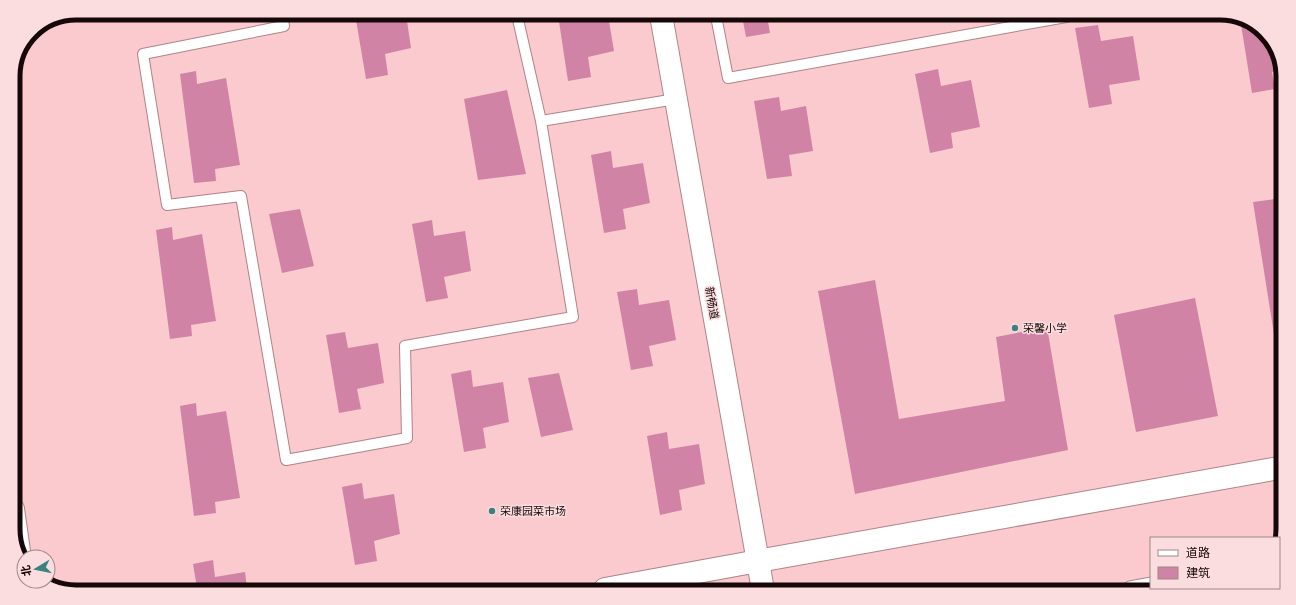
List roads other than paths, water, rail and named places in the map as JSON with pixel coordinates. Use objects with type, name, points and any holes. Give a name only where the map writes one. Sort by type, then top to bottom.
[{"type":"street","name":"新畅道","points":[[662,20],[762,585]]},
{"type":"street","points":[[627,585],[1276,469]]},
{"type":"lane","points":[[283,20],[284,26],[143,54],[167,205],[240,196],[286,460],[407,438],[405,346],[574,317],[541,121],[518,20]]},
{"type":"lane","points":[[717,20],[728,78],[1049,20]]},
{"type":"lane","points":[[541,121],[676,99]]},
{"type":"place","name":"荣馨小学","points":[[1015,328]]},
{"type":"place","name":"荣康园菜市场","points":[[492,511]]}]
